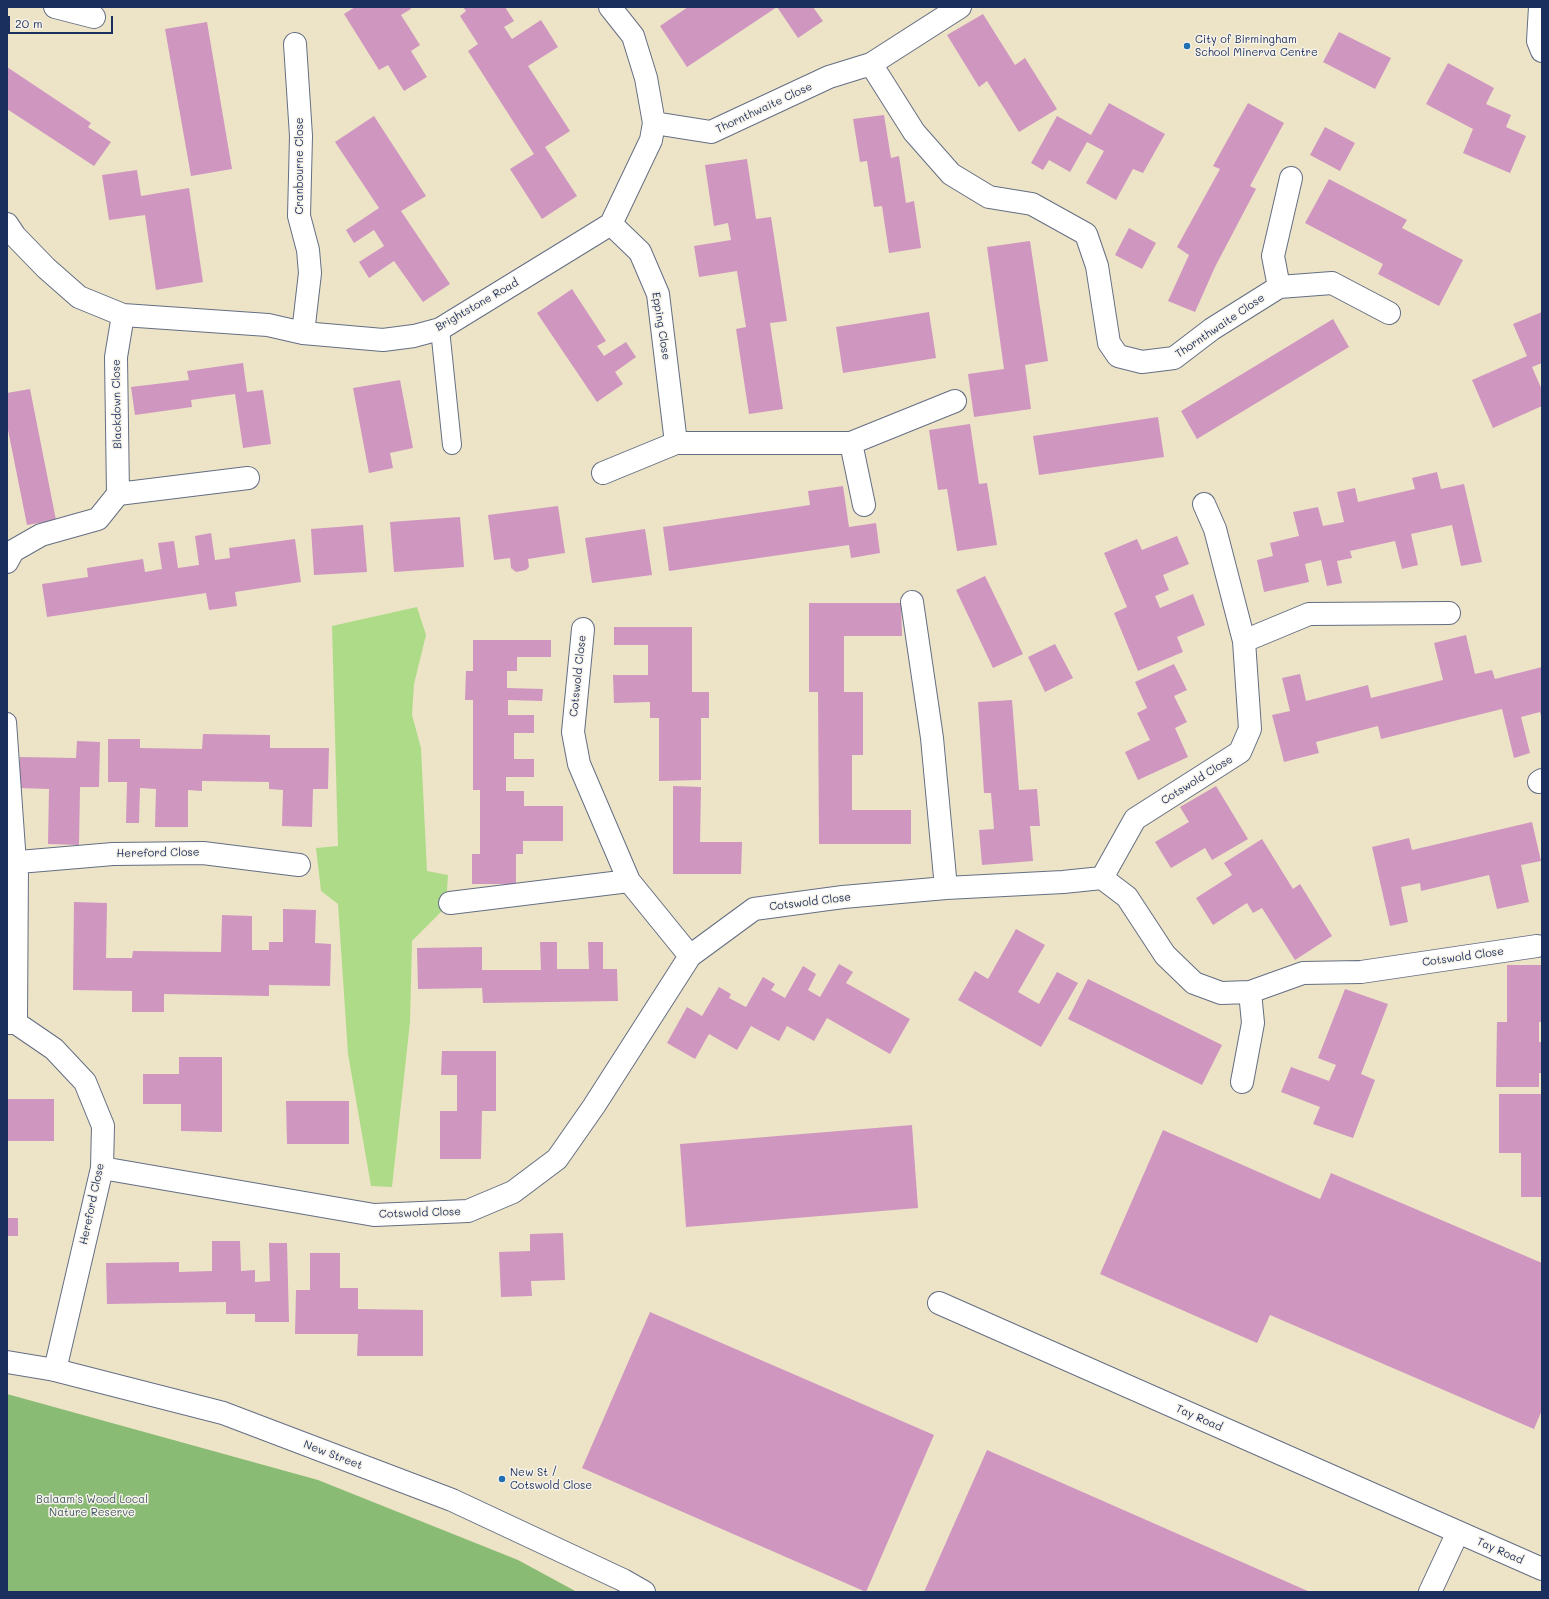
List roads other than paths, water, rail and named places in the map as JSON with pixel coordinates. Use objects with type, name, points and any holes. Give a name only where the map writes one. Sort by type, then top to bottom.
[{"type":"street","points":[[55,7],[94,17]]},
{"type":"street","points":[[610,7],[633,36],[646,78],[654,123],[651,140],[611,224]]},
{"type":"street","name":"Thornthwaite Close","points":[[654,123],[711,132],[829,77],[871,64],[960,7]]},
{"type":"street","points":[[1540,7],[1538,41],[1542,51]]},
{"type":"street","name":"Cranbourne Close","points":[[295,44],[301,136],[299,216],[308,250],[310,273],[303,334]]},
{"type":"street","name":"Thornthwaite Close","points":[[871,64],[914,132],[951,174],[990,197],[1032,204],[1086,234],[1097,266],[1109,343],[1118,356],[1142,362],[1174,358],[1212,329],[1279,286],[1332,283],[1389,313]]},
{"type":"street","points":[[1279,286],[1272,256],[1291,178]]},
{"type":"street","name":"Brightstone Road","points":[[7,224],[16,236],[46,268],[79,296],[124,315],[268,325],[303,334],[383,340],[414,336],[440,329],[611,224]]},
{"type":"street","name":"Epping Close","points":[[611,224],[640,252],[658,294],[676,443]]},
{"type":"street","name":"Blackdown Close","points":[[118,494],[116,357],[124,315]]},
{"type":"street","points":[[604,473],[676,443],[851,443],[955,401]]},
{"type":"street","points":[[851,443],[864,505]]},
{"type":"street","points":[[7,562],[13,551],[41,535],[98,519],[118,494],[248,478]]},
{"type":"street","name":"Cotswold Close","points":[[1102,878],[1135,818],[1240,752],[1250,729],[1244,641],[1215,529],[1204,504]]},
{"type":"street","points":[[912,602],[932,738],[946,888]]},
{"type":"street","points":[[1244,641],[1309,614],[1449,613]]},
{"type":"street","name":"Cotswold Close","points":[[583,628],[573,732],[579,764],[629,881],[690,956]]},
{"type":"street","name":"Hereford Close","points":[[55,1370],[102,1168],[103,1126],[85,1082],[54,1049],[12,1023],[12,863],[113,854],[203,853],[299,865]]},
{"type":"street","name":"Cotswold Close","points":[[102,1168],[374,1215],[468,1211],[513,1192],[557,1159],[594,1106],[690,956],[754,909],[843,897],[946,888],[1063,882],[1102,878],[1127,897],[1165,955],[1194,983],[1221,993],[1250,992],[1303,973],[1361,972],[1536,946]]},
{"type":"street","points":[[450,903],[629,881]]},
{"type":"street","points":[[1242,1082],[1253,1023],[1250,992]]},
{"type":"street","name":"Tay Road","points":[[939,1303],[1542,1569]]},
{"type":"street","name":"New Street","points":[[7,1362],[55,1370],[223,1413],[452,1500],[623,1580],[644,1592]]},
{"type":"street","points":[[1430,1592],[1458,1532]]},
{"type":"lane","points":[[440,329],[452,445]]},
{"type":"lane","points":[[7,722],[12,863]]},
{"type":"place","name":"City of Birmingham School Minerva Centre","points":[[1187,46]]},
{"type":"place","name":"New St / Cotswold Close","points":[[502,1479]]},
{"type":"park label","name":"Balaam's Wood Local Nature Reserve","points":[[92,1506]]}]
